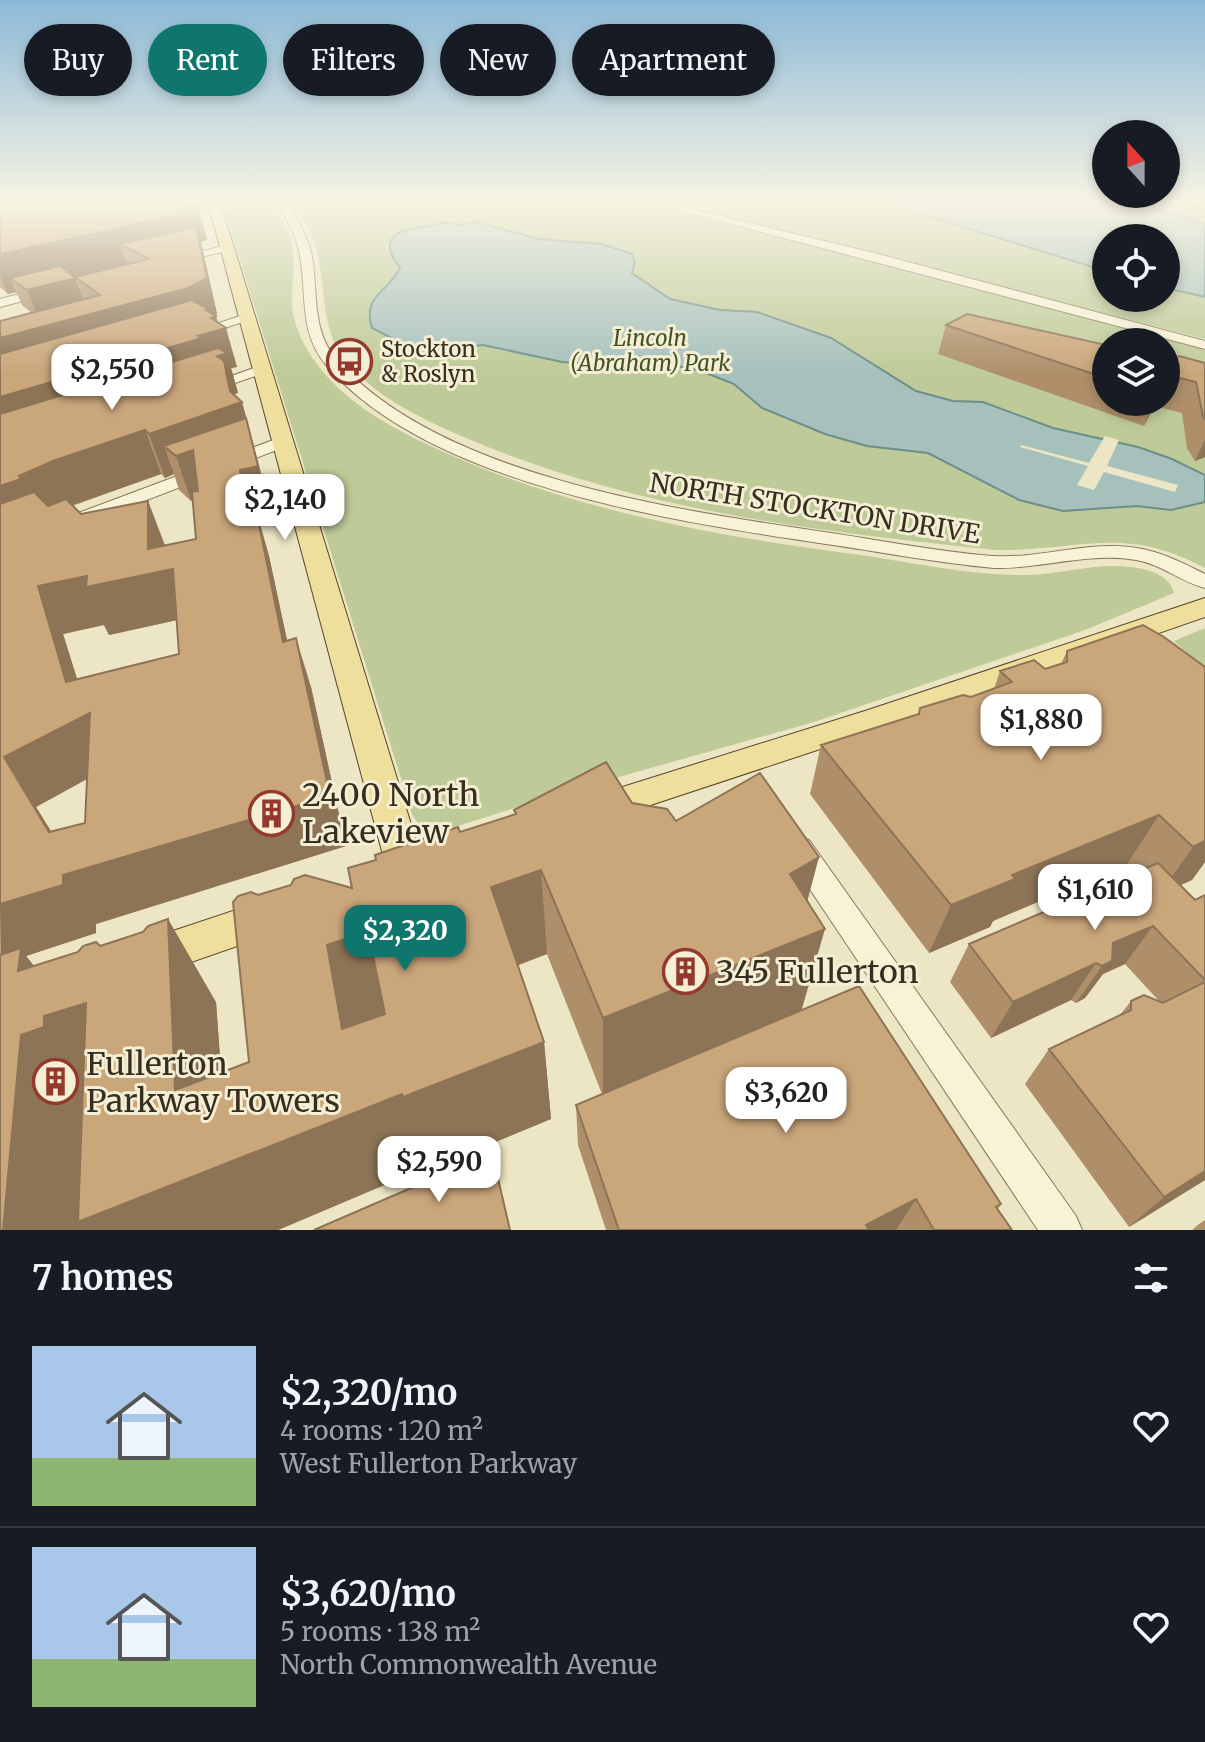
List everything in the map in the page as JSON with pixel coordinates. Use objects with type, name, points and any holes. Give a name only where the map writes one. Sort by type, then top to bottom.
[{"type":"main road","points":[[229,259],[406,870]]},
{"type":"main road","points":[[560,821],[748,777],[1139,641],[1205,607]]},
{"type":"main road","points":[[116,969],[307,904]]},
{"type":"street","points":[[166,262],[177,259]]},
{"type":"street","name":"NORTH STOCKTON DRIVE","points":[[304,259],[309,317],[329,360],[392,414],[457,447],[596,495],[744,528],[995,562],[1136,554],[1205,582]]},
{"type":"street","points":[[885,259],[1205,345]]},
{"type":"street","points":[[0,303],[60,288]]},
{"type":"street","points":[[182,337],[245,319]]},
{"type":"street","points":[[196,391],[262,369]]},
{"type":"street","points":[[57,528],[281,442]]},
{"type":"street","points":[[780,823],[1062,1230]]},
{"type":"green space","points":[[240,259],[294,259],[292,307],[295,323],[310,353],[326,375],[368,412],[435,448],[486,470],[590,504],[752,539],[986,573],[1028,575],[1123,566],[1160,575],[1174,593],[1085,630],[814,722],[562,793],[445,830],[419,825],[412,814]]},
{"type":"green space","name":"Lincoln (Abraham) Park","points":[[319,259],[867,259],[1124,328],[1092,328],[1092,416],[1180,416],[1180,343],[1205,350],[1205,568],[1176,555],[1125,543],[996,550],[796,526],[663,501],[598,484],[471,440],[420,417],[387,397],[345,360],[336,346],[327,316]]},
{"type":"green space","points":[[892,259],[1092,259],[1092,310]]},
{"type":"green space","points":[[1180,259],[1205,259],[1205,339],[1180,333],[1180,328],[1162,328],[1099,312],[1180,312]]},
{"type":"green space","points":[[1205,628],[1205,670],[1174,641]]},
{"type":"water","points":[[395,259],[634,259],[632,273],[670,299],[720,310],[757,312],[831,338],[916,391],[953,401],[983,402],[1053,428],[1138,447],[1172,459],[1205,475],[1205,502],[1171,510],[1137,506],[1063,511],[1019,500],[928,453],[867,446],[825,434],[762,408],[734,384],[701,371],[659,362],[617,366],[562,362],[483,345],[439,350],[401,343],[372,328],[370,317],[373,301],[400,268]]},
{"type":"water","points":[[1068,259],[1092,259],[1092,267]]},
{"type":"water","points":[[1180,259],[1205,259],[1205,297],[1180,291]]},
{"type":"pier","points":[[1105,436],[1119,440],[1107,466],[1178,485],[1175,492],[1104,472],[1094,490],[1077,485],[1088,466],[1020,447],[1089,463]]},
{"type":"building","points":[[147,259],[203,259],[207,278],[188,288],[0,338],[0,321],[100,295],[75,277]]},
{"type":"building","points":[[60,266],[76,278],[27,290],[10,278]]},
{"type":"building","points":[[192,300],[209,309],[206,310],[216,316],[211,318],[226,328],[198,336],[202,338],[0,397],[0,354]]},
{"type":"building","points":[[967,314],[1092,342],[1092,373],[946,325]]},
{"type":"building","points":[[218,348],[227,353],[217,356],[224,361],[230,391],[242,402],[149,434],[145,430],[53,461],[19,476],[21,479],[0,486],[0,414]]},
{"type":"building","points":[[1180,356],[1205,363],[1205,420],[1203,416],[1196,382],[1180,378]]},
{"type":"building","points":[[246,418],[258,466],[240,470],[246,512],[256,510],[283,642],[296,638],[330,796],[63,875],[63,885],[0,904],[0,504],[34,492],[48,506],[66,499],[81,514],[148,501],[148,549],[196,539],[192,492],[198,491],[193,450],[176,456],[164,446]],"holes":[[[173,569],[179,654],[66,682],[38,586],[87,576],[86,587]],[[90,713],[85,823],[49,832],[4,757]]]},
{"type":"building","points":[[1143,625],[1205,667],[1205,841],[1193,847],[1159,815],[1012,875],[1015,879],[951,905],[821,745],[919,714],[920,708],[963,695],[971,697],[1012,682],[1000,671],[1034,660],[1045,669],[1067,662],[1067,651]]},
{"type":"building","points":[[606,762],[632,803],[667,809],[676,821],[760,773],[819,857],[790,874],[825,929],[603,1018],[541,870],[491,887],[544,1042],[403,1097],[402,1094],[78,1222],[86,1003],[44,1016],[44,1027],[21,1035],[3,1230],[0,1230],[0,955],[21,948],[18,971],[78,952],[83,946],[96,942],[100,946],[143,932],[148,926],[168,919],[175,1090],[249,1062],[233,902],[238,896],[251,892],[258,895],[291,885],[294,879],[305,875],[352,888],[348,868],[376,860],[375,855],[458,827],[460,832],[516,814],[514,810]],"holes":[[[368,931],[385,1014],[342,1029],[327,945]]]},
{"type":"building","points":[[1158,863],[1195,900],[1205,895],[1205,980],[1153,926],[1113,943],[1112,961],[1102,966],[1096,963],[1013,1002],[969,944]]},
{"type":"building","points":[[1205,982],[1205,1171],[1164,1197],[1049,1049],[1131,1010],[1131,1001],[1144,995],[1163,1003]]},
{"type":"building","points":[[859,986],[1001,1204],[996,1207],[1012,1230],[934,1230],[916,1199],[866,1225],[869,1230],[619,1230],[576,1105]]},
{"type":"building","points":[[492,1153],[510,1230],[314,1230]]},
{"type":"place","name":"Stockton & Roslyn","points":[[350,362]]},
{"type":"place","name":"2400 North Lakeview","points":[[271,813]]},
{"type":"place","name":"345 Fullerton","points":[[685,972]]},
{"type":"place","name":"Fullerton Parkway Towers","points":[[55,1082]]}]
